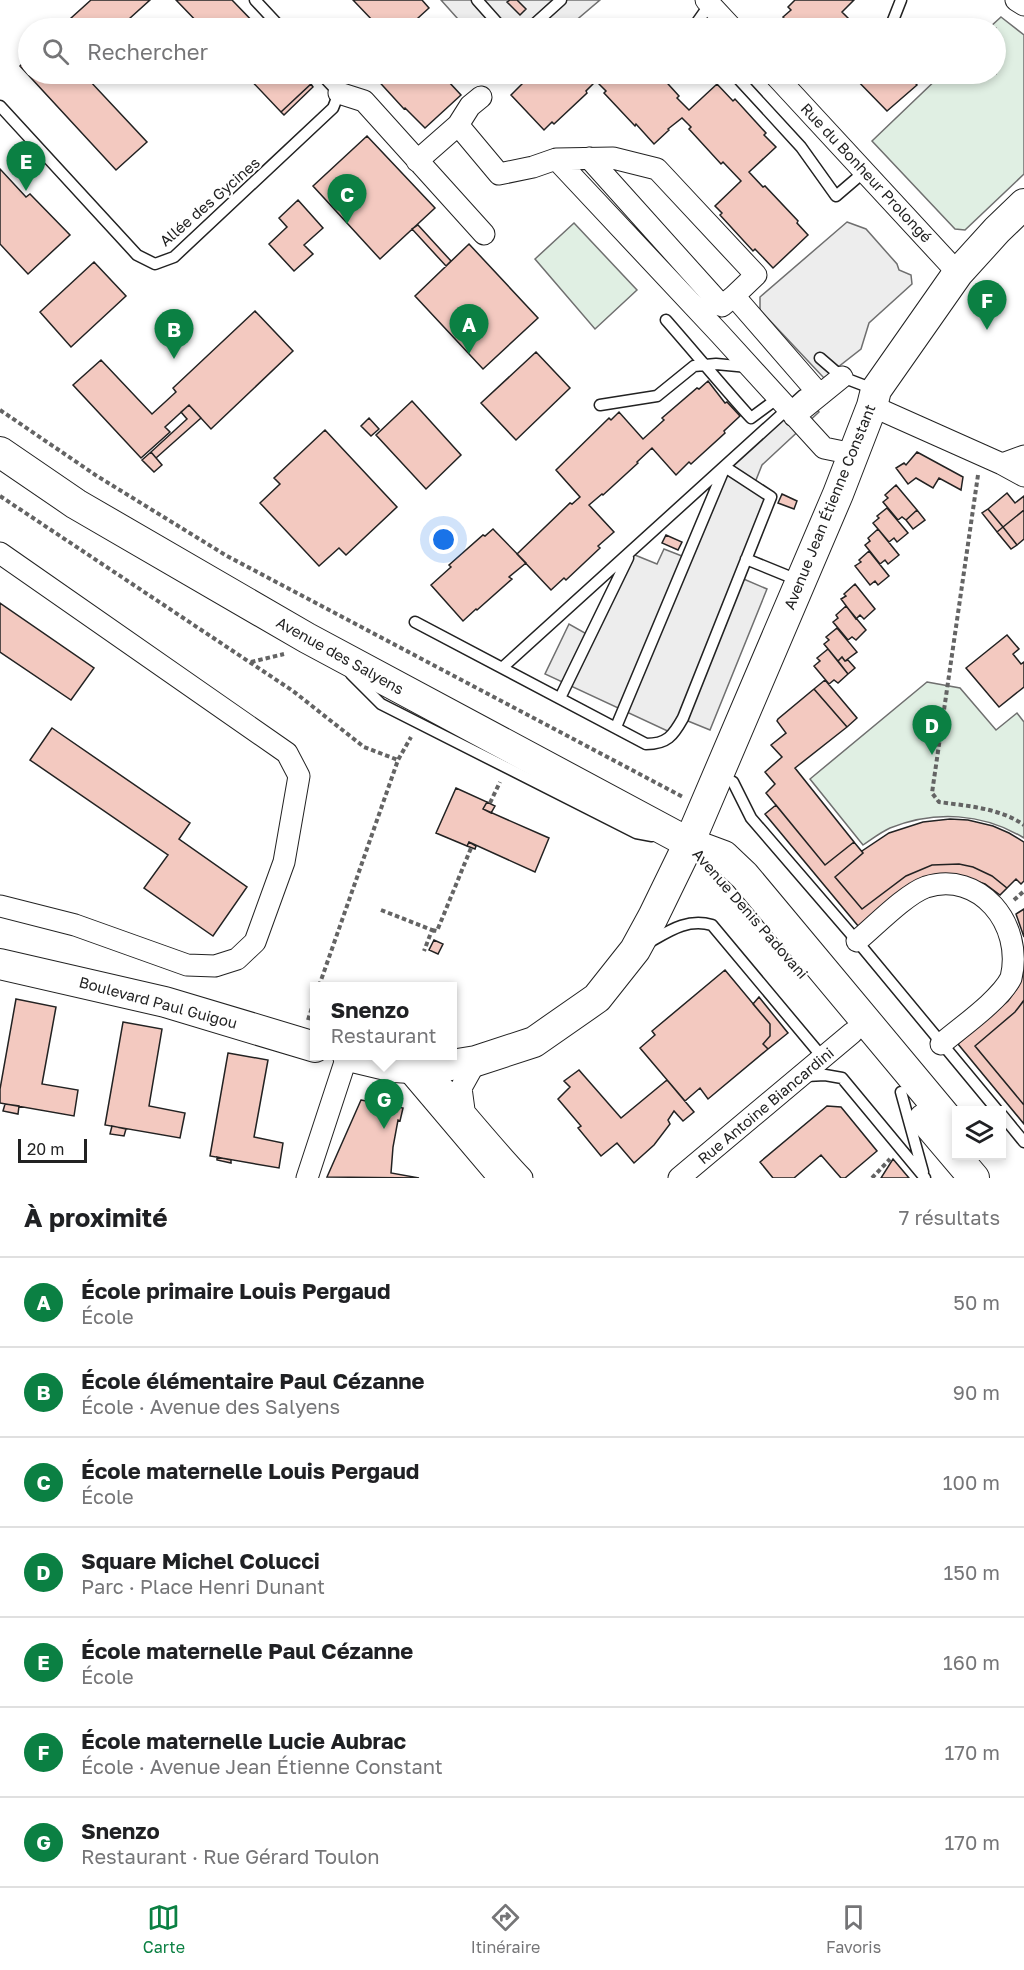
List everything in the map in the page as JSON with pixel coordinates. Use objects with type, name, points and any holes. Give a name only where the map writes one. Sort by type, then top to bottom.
[{"type":"main road","name":"Avenue Jean Étienne Constant","points":[[688,843],[800,581],[874,398],[958,273],[1024,204]]},
{"type":"main road","name":"Avenue des Salyens","points":[[0,452],[76,504],[325,649],[688,843]]},
{"type":"main road","points":[[364,1060],[394,1067],[416,1068],[476,1062],[534,1042],[597,998],[635,950],[688,843]]},
{"type":"main road","name":"Avenue Denis Padovani","points":[[688,843],[731,887],[974,1178]]},
{"type":"main road","name":"Avenue Denis Padovani","points":[[688,843],[724,856],[744,875],[952,1123]]},
{"type":"main road","name":"Boulevard Paul Guigou","points":[[0,964],[165,1002],[310,1046]]},
{"type":"main road","points":[[983,1160],[998,1178]]},
{"type":"street","points":[[1016,0],[1024,4]]},
{"type":"street","points":[[708,2],[723,18]]},
{"type":"street","name":"Rue du Bonheur Prolongé","points":[[783,84],[958,273]]},
{"type":"street","points":[[339,93],[364,101],[484,234]]},
{"type":"street","points":[[417,161],[458,124],[470,106],[481,97]]},
{"type":"street","points":[[458,124],[500,174],[556,159],[589,158],[613,158],[657,169],[756,275],[723,306],[589,158]]},
{"type":"street","points":[[556,159],[824,448],[853,453]]},
{"type":"street","points":[[687,300],[704,286]]},
{"type":"street","points":[[734,296],[777,346],[811,395]]},
{"type":"street","points":[[751,367],[777,346]]},
{"type":"street","points":[[794,416],[811,395],[842,377]]},
{"type":"street","points":[[874,398],[1024,476]]},
{"type":"street","points":[[994,461],[1024,456]]},
{"type":"street","points":[[0,553],[287,753],[299,776],[284,862],[255,942],[237,959],[215,966],[187,965],[75,925],[0,906]]},
{"type":"street","points":[[857,941],[910,896],[923,888],[936,885],[963,885],[977,890],[1002,910],[1009,920],[1018,949],[1016,964],[1010,979],[1001,992],[941,1044]]},
{"type":"street","name":"Rue Antoine Biancardini","points":[[679,1178],[824,1059],[852,1033]]},
{"type":"street","points":[[306,1178],[346,1060]]},
{"type":"street","points":[[464,1110],[461,1088],[476,1062]]},
{"type":"street","points":[[416,1068],[464,1110],[499,1155],[522,1178]]},
{"type":"street","points":[[416,1068],[499,1178]]},
{"type":"lane","points":[[255,0],[272,18]]},
{"type":"lane","points":[[477,0],[493,18]]},
{"type":"lane","points":[[541,18],[561,0]]},
{"type":"lane","points":[[894,18],[900,0]]},
{"type":"lane","points":[[699,18],[708,2]]},
{"type":"lane","points":[[330,84],[339,93]]},
{"type":"lane","points":[[743,84],[801,147],[836,196],[864,172]]},
{"type":"lane","name":"Allée des Gycines","points":[[0,106],[137,255],[155,264],[174,258],[333,108],[339,93]]},
{"type":"lane","points":[[666,320],[713,377],[751,418],[778,398]]},
{"type":"lane","points":[[820,358],[842,377],[874,398]]},
{"type":"lane","points":[[600,405],[657,396],[694,366],[716,364],[751,367]]},
{"type":"lane","points":[[502,668],[725,467],[811,395]]},
{"type":"lane","points":[[415,622],[646,744],[659,744],[674,734],[683,718],[771,497],[725,467]]},
{"type":"lane","points":[[616,727],[725,467]]},
{"type":"lane","points":[[561,698],[630,553]]},
{"type":"lane","points":[[746,559],[800,581]]},
{"type":"lane","points":[[717,775],[733,782],[751,818],[857,941],[994,1106]]},
{"type":"lane","points":[[635,950],[681,924],[700,922],[712,926],[824,1059]]},
{"type":"lane","points":[[803,1076],[825,1075],[842,1078],[925,1177]]},
{"type":"lane","points":[[901,1092],[925,1177]]},
{"type":"lane","points":[[1006,1120],[1024,1142]]},
{"type":"path","points":[[0,410],[97,476],[226,556],[689,800]]},
{"type":"path","points":[[994,461],[977,477],[932,793],[939,802],[971,806],[1011,816],[1024,825]]},
{"type":"path","points":[[0,496],[293,691],[364,747],[398,760]]},
{"type":"path","points":[[321,982],[398,760],[411,737]]},
{"type":"path","points":[[490,803],[502,776]]},
{"type":"path","points":[[381,910],[437,931],[471,848]]},
{"type":"path","points":[[424,951],[432,930]]},
{"type":"path","points":[[872,1178],[901,1149]]},
{"type":"green space","points":[[1006,21],[1024,35],[1024,174],[965,230],[955,229],[872,141],[932,84],[1006,84]]},
{"type":"green space","points":[[574,223],[637,290],[595,329],[535,259]]},
{"type":"green space","points":[[927,682],[960,688],[996,730],[1017,713],[1024,722],[1024,838],[992,823],[958,817],[941,817],[924,818],[890,828],[863,845],[810,779]]},
{"type":"shaded area","points":[[441,0],[600,0],[579,18],[457,18]]},
{"type":"shaded area","points":[[847,222],[866,229],[897,264],[899,270],[911,275],[912,284],[869,323],[861,349],[824,378],[760,310],[760,297]]},
{"type":"shaded area","points":[[803,395],[819,412],[762,465],[754,485],[771,497],[739,577],[767,589],[710,730],[683,719],[674,734],[545,674],[569,624],[590,636],[630,553],[657,564],[664,549],[687,558],[725,467]]},
{"type":"building","points":[[91,0],[150,0],[130,18],[71,18]]},
{"type":"building","points":[[176,0],[232,0],[249,18],[193,18]]},
{"type":"building","points":[[353,0],[422,0],[429,8],[418,18],[370,18]]},
{"type":"building","points":[[517,0],[526,9],[520,15],[507,2]]},
{"type":"building","points":[[795,0],[854,0],[842,12],[848,18],[784,18],[791,10],[788,7]]},
{"type":"building","points":[[37,84],[93,84],[147,142],[116,170]]},
{"type":"building","points":[[254,84],[311,84],[281,112]]},
{"type":"building","points":[[311,84],[313,87],[284,115],[281,112]]},
{"type":"building","points":[[381,84],[451,84],[461,95],[425,128]]},
{"type":"building","points":[[522,84],[593,84],[586,91],[587,93],[554,124],[552,122],[544,130],[511,95]]},
{"type":"building","points":[[599,84],[668,84],[679,96],[677,98],[689,110],[717,84],[733,101],[735,99],[776,147],[749,172],[798,221],[797,223],[808,235],[773,268],[755,249],[753,251],[720,215],[722,213],[715,206],[741,181],[723,162],[721,164],[689,129],[691,127],[682,118],[654,144],[604,93],[606,91]]},
{"type":"building","points":[[861,84],[917,85],[887,111]]},
{"type":"building","points":[[367,136],[435,208],[380,259],[313,186]]},
{"type":"building","points":[[0,169],[26,197],[30,194],[70,235],[28,274],[0,244]]},
{"type":"building","points":[[298,200],[323,228],[304,245],[313,254],[294,271],[269,244],[287,227],[279,218]]},
{"type":"building","points":[[418,225],[451,261],[446,266],[412,229]]},
{"type":"building","points":[[469,244],[538,318],[483,369],[415,296]]},
{"type":"building","points":[[94,262],[126,296],[71,347],[40,312]]},
{"type":"building","points":[[255,311],[293,351],[211,429],[189,405],[165,427],[170,432],[141,458],[73,385],[101,360],[152,414],[176,392],[173,388]]},
{"type":"building","points":[[536,352],[570,388],[516,440],[481,403]]},
{"type":"building","points":[[708,381],[725,403],[727,402],[740,416],[724,431],[725,433],[676,475],[652,448],[603,495],[589,505],[614,532],[566,580],[564,578],[551,590],[517,554],[570,503],[572,504],[580,497],[556,470],[609,418],[611,420],[619,412],[643,439],[664,420],[662,418]]},
{"type":"building","points":[[412,401],[461,455],[426,489],[376,435]]},
{"type":"building","points":[[189,405],[201,418],[156,458],[151,452],[187,419],[181,412]]},
{"type":"building","points":[[369,418],[379,429],[371,436],[361,426]]},
{"type":"building","points":[[325,430],[397,507],[346,555],[339,548],[319,566],[260,503],[280,484],[274,478]]},
{"type":"building","points":[[151,452],[162,465],[154,472],[142,460]]},
{"type":"building","points":[[917,452],[963,477],[961,490],[939,478],[933,488],[916,478],[908,484],[896,468],[904,463],[906,465]]},
{"type":"building","points":[[896,485],[917,510],[906,520],[902,517],[898,520],[883,502],[888,498],[885,495]]},
{"type":"building","points":[[1007,493],[1015,503],[1024,496],[1024,510],[1003,527],[988,509]]},
{"type":"building","points":[[782,494],[797,501],[794,509],[778,503]]},
{"type":"building","points":[[887,508],[908,533],[897,542],[894,538],[889,542],[873,523],[879,518],[877,516]]},
{"type":"building","points":[[988,509],[1003,527],[997,532],[982,513]]},
{"type":"building","points":[[917,510],[925,520],[913,529],[906,520]]},
{"type":"building","points":[[1024,510],[1024,539],[1017,545],[1003,527]]},
{"type":"building","points":[[1003,527],[1017,545],[1011,549],[997,532]]},
{"type":"building","points":[[493,529],[526,563],[509,577],[512,579],[463,621],[431,585],[451,567],[449,565]]},
{"type":"building","points":[[878,529],[899,555],[888,564],[885,560],[880,564],[865,545],[870,541],[868,538]]},
{"type":"building","points":[[666,535],[682,542],[678,550],[662,543]]},
{"type":"building","points":[[869,551],[889,576],[878,585],[875,581],[870,585],[855,566]]},
{"type":"building","points":[[855,584],[875,609],[864,619],[860,615],[856,619],[841,599]]},
{"type":"building","points":[[0,603],[94,668],[71,700],[0,652]]},
{"type":"building","points":[[846,606],[866,630],[856,640],[852,637],[848,640],[833,622],[838,618],[836,615]]},
{"type":"building","points":[[837,628],[857,652],[845,661],[842,657],[838,661],[824,644],[829,640],[826,637]]},
{"type":"building","points":[[1007,635],[1019,649],[1013,654],[1021,664],[1024,662],[1024,687],[999,707],[966,668]]},
{"type":"building","points":[[828,649],[848,674],[838,683],[834,680],[829,684],[814,666],[820,661],[817,658]]},
{"type":"building","points":[[842,657],[855,668],[848,674],[838,661]]},
{"type":"building","points":[[825,680],[857,718],[847,727],[814,689]]},
{"type":"building","points":[[814,689],[847,727],[795,768],[854,842],[825,865],[766,793],[775,784],[765,772],[782,757],[771,745],[786,733],[777,721]]},
{"type":"building","points":[[52,728],[190,823],[179,839],[247,887],[213,936],[144,888],[168,855],[30,760]]},
{"type":"building","points":[[456,788],[487,802],[483,809],[549,838],[535,872],[469,842],[467,846],[436,833]]},
{"type":"building","points":[[487,802],[495,806],[491,813],[483,809]]},
{"type":"building","points":[[776,805],[825,865],[854,842],[863,853],[835,877],[862,909],[906,876],[932,865],[959,864],[973,867],[992,876],[1007,888],[1000,895],[985,884],[964,877],[859,927],[765,814]]},
{"type":"building","points":[[968,820],[993,826],[1024,842],[1024,881],[1021,884],[1016,879],[1007,888],[992,876],[973,867],[959,864],[932,865],[906,876],[862,909],[835,877],[863,853],[862,851],[889,833],[923,822]]},
{"type":"building","points":[[469,842],[476,846],[475,849],[467,846]]},
{"type":"building","points":[[1024,909],[1024,937],[1016,914]]},
{"type":"building","points":[[434,940],[443,944],[438,954],[429,950]]},
{"type":"building","points":[[1024,968],[1024,1000],[1015,1012],[975,1046],[1024,1105],[1024,1124],[958,1044],[1008,1001],[1018,987]]},
{"type":"building","points":[[725,970],[770,1024],[770,1036],[763,1044],[768,1049],[708,1099],[700,1088],[685,1101],[640,1048],[655,1035],[652,1031]]},
{"type":"building","points":[[759,997],[788,1033],[768,1049],[763,1044],[770,1036],[770,1024],[753,1004]]},
{"type":"building","points":[[16,999],[56,1007],[42,1084],[78,1090],[74,1116],[0,1103],[0,1089]]},
{"type":"building","points":[[1024,1000],[1024,1105],[975,1046],[1015,1012]]},
{"type":"building","points":[[123,1022],[162,1029],[149,1106],[185,1113],[180,1138],[105,1125]]},
{"type":"building","points":[[228,1053],[268,1060],[254,1137],[283,1143],[279,1168],[210,1156]]},
{"type":"building","points":[[579,1070],[621,1118],[667,1080],[694,1112],[683,1121],[674,1111],[668,1120],[670,1124],[654,1145],[634,1163],[617,1143],[601,1156],[578,1128],[581,1126],[558,1099],[570,1087],[564,1081]]},
{"type":"building","points":[[361,1100],[403,1108],[400,1121],[398,1120],[393,1147],[391,1173],[419,1178],[327,1177]]},
{"type":"building","points":[[5,1104],[19,1106],[18,1114],[3,1111]]},
{"type":"building","points":[[827,1106],[841,1107],[877,1151],[845,1178],[841,1178],[821,1155],[794,1178],[773,1178],[760,1162]]},
{"type":"building","points":[[112,1126],[126,1129],[124,1136],[110,1134]]},
{"type":"building","points":[[217,1157],[231,1160],[231,1163],[217,1160]]},
{"type":"building","points":[[893,1159],[909,1178],[881,1178]]},
{"type":"place","name":"École maternelle Paul Cézanne","points":[[26,191]]},
{"type":"place","name":"École maternelle Louis Pergaud","points":[[347,224]]},
{"type":"place","name":"École maternelle Lucie Aubrac","points":[[987,330]]},
{"type":"place","name":"École primaire Louis Pergaud","points":[[469,354]]},
{"type":"place","name":"École élémentaire Paul Cézanne","points":[[174,359]]},
{"type":"place","name":"Square Michel Colucci","points":[[932,755]]},
{"type":"place","name":"Snenzo","points":[[384,1129]]}]
